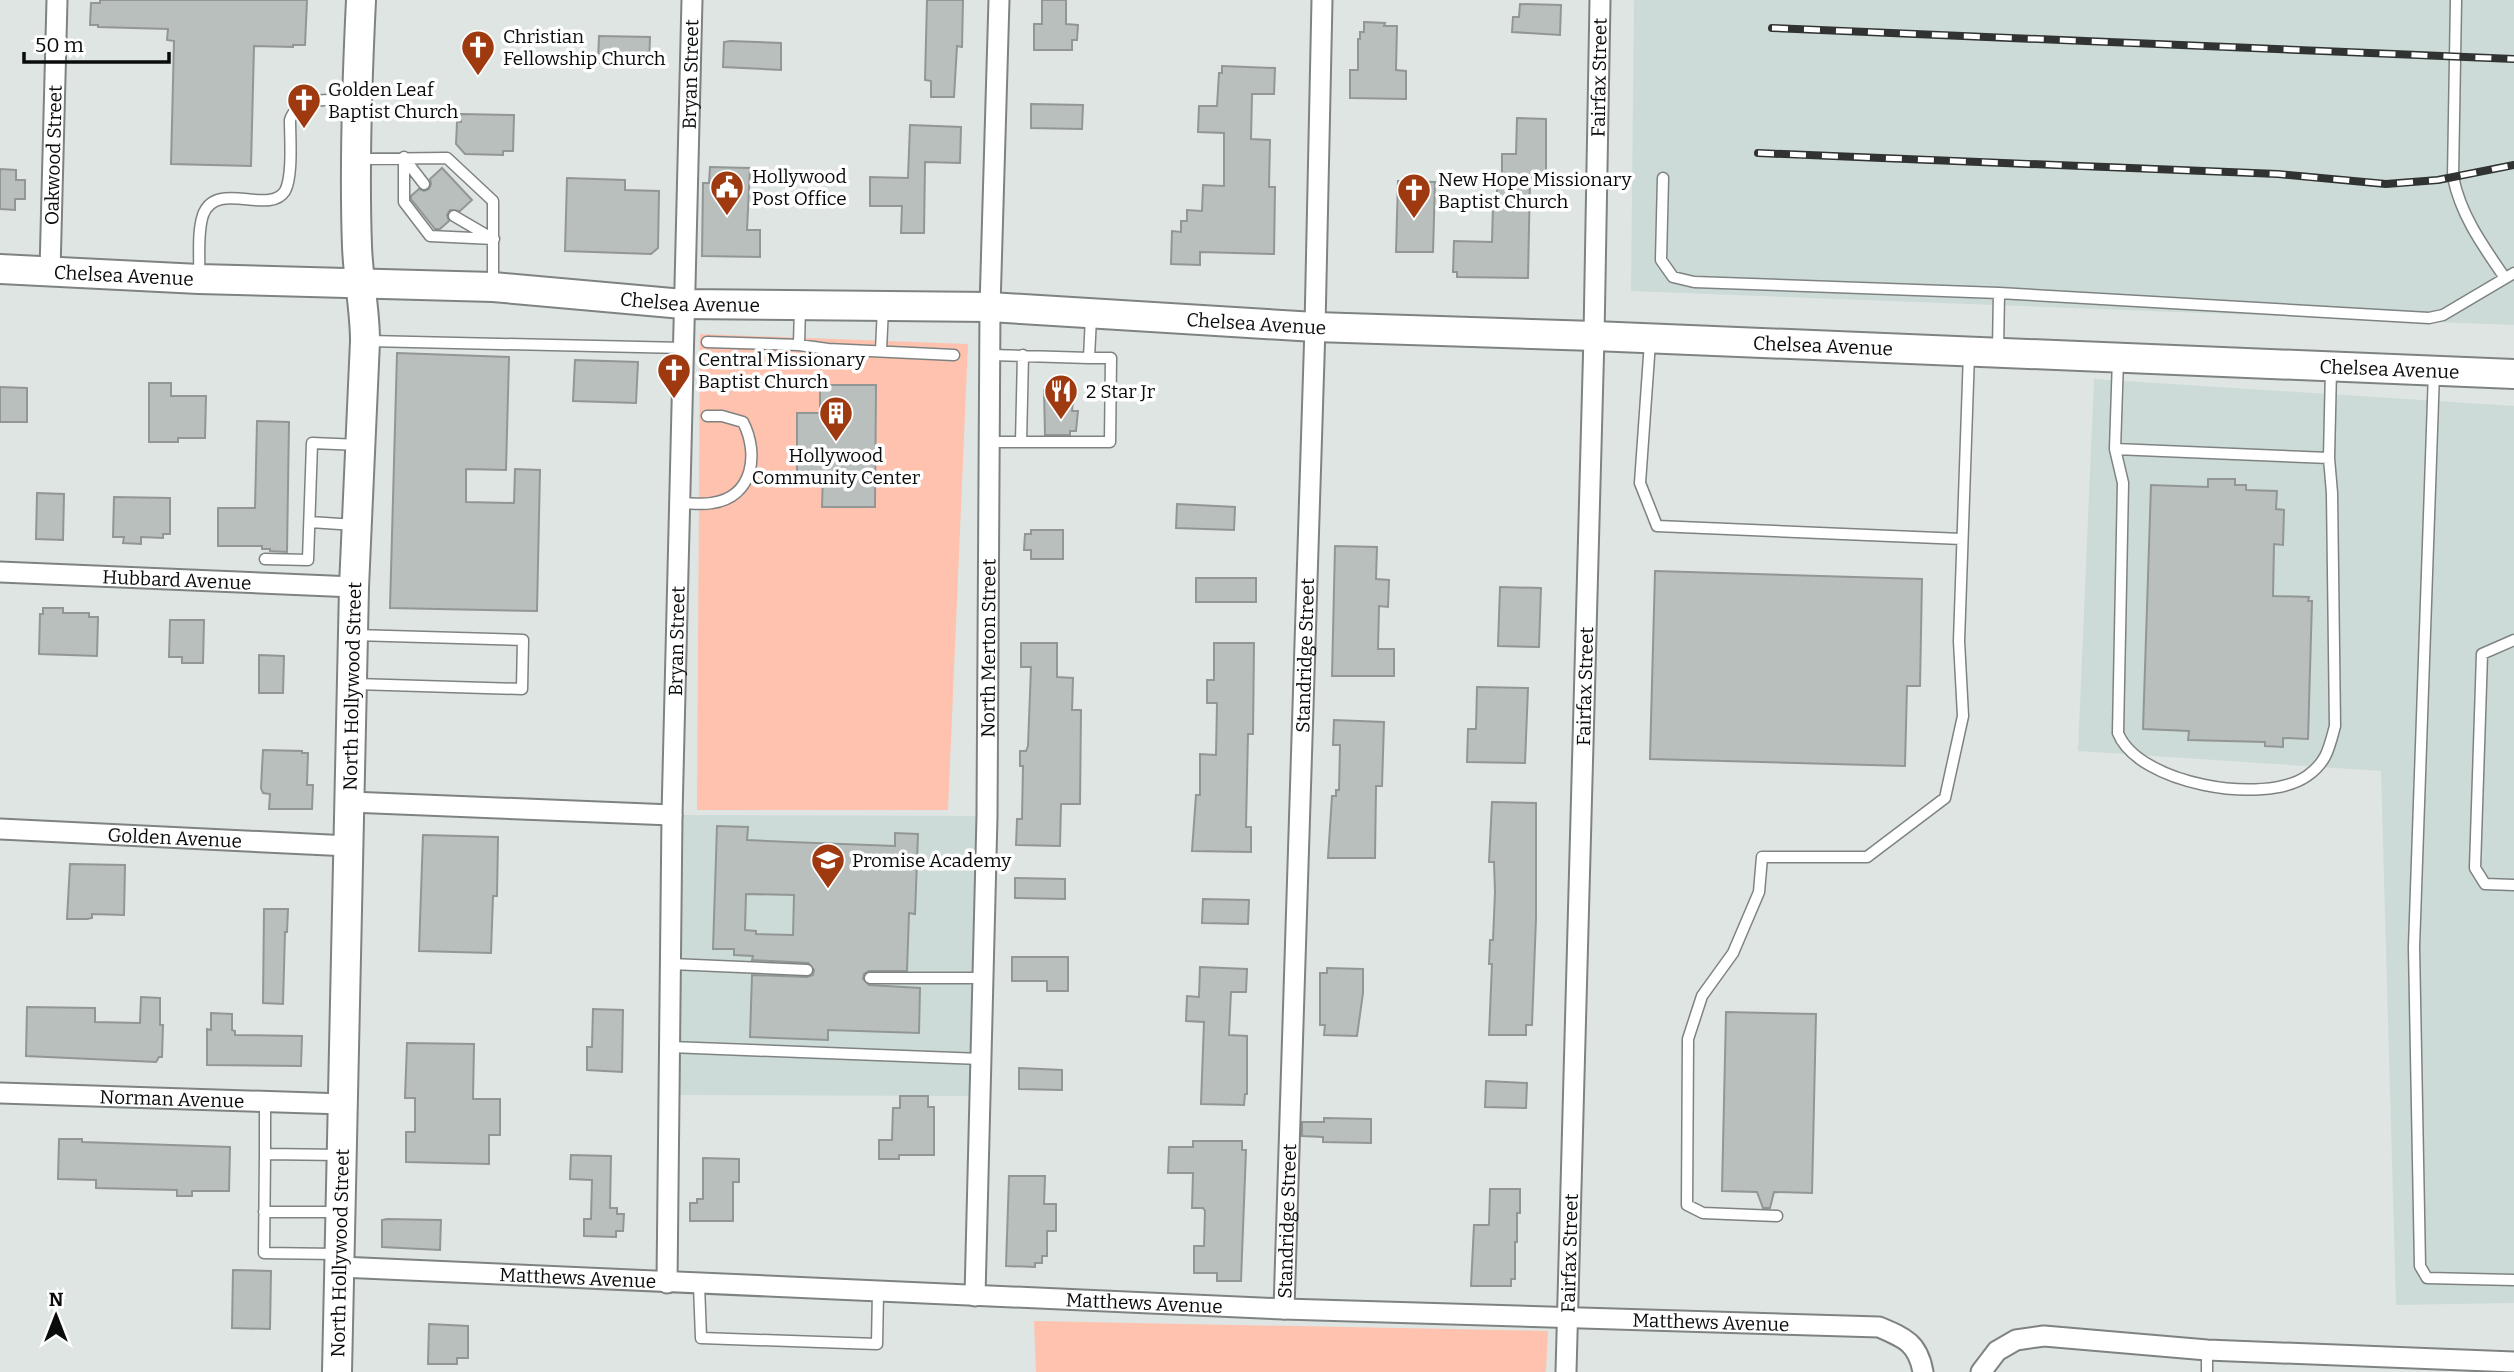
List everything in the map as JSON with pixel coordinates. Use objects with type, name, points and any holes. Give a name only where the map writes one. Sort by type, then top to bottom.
[{"type":"main road","name":"North Hollywood Street","points":[[337,1372],[354,587],[365,341],[365,317],[358,284],[356,101],[361,0]]},
{"type":"main road","name":"Chelsea Avenue","points":[[0,268],[199,279],[493,287],[683,304],[990,307],[1315,327],[2514,374]]},
{"type":"street","name":"Oakwood Street","points":[[50,271],[57,0]]},
{"type":"street","name":"Bryan Street","points":[[667,1283],[672,815],[692,0]]},
{"type":"street","name":"North Merton Street","points":[[975,1296],[988,816],[990,307],[999,0]]},
{"type":"street","name":"Standridge Street","points":[[1284,1309],[1315,327],[1322,0]]},
{"type":"street","name":"Fairfax Street","points":[[1566,1372],[1594,337],[1600,0]]},
{"type":"street","name":"Hubbard Avenue","points":[[0,572],[354,587]]},
{"type":"street","points":[[350,802],[672,815]]},
{"type":"street","name":"Golden Avenue","points":[[0,829],[349,846]]},
{"type":"street","name":"Norman Avenue","points":[[0,1093],[344,1104]]},
{"type":"street","name":"Matthews Avenue","points":[[340,1261],[667,1283],[1284,1309],[1879,1327],[1907,1339],[1920,1356],[1923,1372]]},
{"type":"street","points":[[1982,1372],[1997,1351],[2016,1340],[2044,1336],[2207,1350],[2514,1362]]},
{"type":"lane","points":[[1663,178],[1661,260],[1673,278],[1694,282],[1999,293],[2429,318],[2443,315],[2510,276],[2470,227],[2457,196],[2453,177],[2456,0]]},
{"type":"lane","points":[[199,279],[202,218],[207,207],[215,200],[274,200],[284,193],[288,183],[290,120],[299,105],[312,101],[356,101]]},
{"type":"lane","points":[[404,157],[424,184]]},
{"type":"lane","points":[[404,157],[404,202],[430,236],[494,239]]},
{"type":"lane","points":[[357,159],[447,159],[466,175],[493,201],[493,287]]},
{"type":"lane","points":[[454,216],[494,239]]},
{"type":"lane","points":[[1998,353],[1999,293]]},
{"type":"lane","points":[[799,345],[800,305]]},
{"type":"lane","points":[[881,351],[883,306]]},
{"type":"lane","points":[[1089,358],[1091,313]]},
{"type":"lane","points":[[1650,339],[1640,483],[1657,526],[1962,539]]},
{"type":"lane","points":[[365,341],[683,348]]},
{"type":"lane","points":[[707,342],[954,355]]},
{"type":"lane","points":[[1777,1216],[1703,1213],[1686,1205],[1688,1040],[1702,996],[1733,953],[1759,892],[1762,857],[1867,857],[1945,797],[1963,716],[1959,641],[1969,352]]},
{"type":"lane","points":[[990,355],[1111,358],[1110,442],[990,442]]},
{"type":"lane","points":[[1021,442],[1023,355]]},
{"type":"lane","points":[[2118,358],[2115,449],[2123,483],[2118,733],[2122,744],[2143,761],[2197,785],[2237,790],[2284,786],[2306,776],[2326,758],[2335,726],[2329,458],[2330,367]]},
{"type":"lane","points":[[2434,371],[2414,947],[2420,1266],[2427,1278],[2514,1280]]},
{"type":"lane","points":[[679,503],[712,503],[726,499],[745,486],[753,465],[750,436],[743,422],[722,416],[707,416]]},
{"type":"lane","points":[[265,559],[308,560],[312,443],[360,445]]},
{"type":"lane","points":[[2115,449],[2329,458]]},
{"type":"lane","points":[[310,522],[357,525]]},
{"type":"lane","points":[[352,684],[522,689],[523,664],[523,640],[353,635]]},
{"type":"lane","points":[[2514,640],[2482,654],[2474,868],[2485,884],[2514,885]]},
{"type":"lane","points":[[671,964],[807,970]]},
{"type":"lane","points":[[870,978],[983,978]]},
{"type":"lane","points":[[670,1047],[981,1059]]},
{"type":"lane","points":[[265,1101],[264,1253],[340,1261]]},
{"type":"lane","points":[[265,1154],[342,1155]]},
{"type":"lane","points":[[264,1212],[341,1212]]},
{"type":"lane","points":[[699,1284],[701,1338],[877,1344],[878,1292]]},
{"type":"lane","points":[[2207,1350],[2207,1372]]},
{"type":"shaded area","points":[[1634,0],[2514,0],[2514,325],[1631,291]]},
{"type":"shaded area","points":[[700,334],[968,344],[948,810],[697,810]]},
{"type":"shaded area","points":[[2094,379],[2514,406],[2514,1303],[2396,1305],[2381,771],[2078,751]]},
{"type":"shaded area","name":"Promise Academy","points":[[672,815],[987,816],[980,1096],[670,1095]]},
{"type":"shaded area","points":[[1034,1321],[1548,1331],[1546,1372],[1036,1372]]},
{"type":"building","points":[[100,0],[307,0],[305,45],[254,46],[251,166],[171,164],[174,41],[167,40],[168,29],[90,25],[91,3],[100,3]]},
{"type":"building","points":[[927,0],[963,0],[962,47],[957,46],[954,97],[931,97],[931,81],[925,80]]},
{"type":"building","points":[[1042,0],[1066,0],[1066,24],[1078,25],[1077,40],[1072,40],[1072,50],[1034,50],[1034,24],[1042,24]]},
{"type":"building","points":[[1520,4],[1561,5],[1560,35],[1512,32],[1513,17],[1519,17]]},
{"type":"building","points":[[1364,22],[1397,26],[1396,70],[1406,71],[1406,99],[1350,98],[1350,70],[1358,70],[1358,39],[1360,32],[1364,32]]},
{"type":"building","points":[[599,36],[650,37],[649,65],[598,63]]},
{"type":"building","points":[[724,42],[781,43],[781,70],[723,67]]},
{"type":"building","points":[[1222,66],[1275,68],[1274,94],[1252,94],[1251,139],[1270,140],[1269,187],[1275,187],[1274,254],[1200,252],[1200,265],[1171,264],[1172,231],[1181,232],[1181,221],[1187,221],[1187,210],[1202,211],[1203,185],[1224,186],[1224,133],[1198,132],[1199,106],[1217,106],[1219,73],[1222,73]]},
{"type":"building","points":[[1031,104],[1083,105],[1082,129],[1031,128]]},
{"type":"building","points":[[461,114],[514,115],[513,151],[503,151],[503,155],[465,154],[456,144],[457,122],[461,122]]},
{"type":"building","points":[[1517,118],[1546,119],[1546,179],[1530,178],[1528,278],[1457,277],[1457,272],[1453,272],[1454,241],[1492,242],[1493,205],[1497,205],[1497,187],[1502,187],[1502,154],[1516,154]]},
{"type":"building","points":[[910,125],[961,127],[960,163],[925,162],[924,233],[901,233],[902,206],[870,206],[870,177],[908,178]]},
{"type":"building","points":[[710,167],[750,168],[747,230],[760,230],[760,257],[702,256],[703,183],[709,183]]},
{"type":"building","points":[[442,168],[472,200],[460,211],[450,210],[447,215],[449,221],[440,229],[435,229],[411,196],[419,189],[429,189],[430,179]]},
{"type":"building","points":[[0,169],[16,170],[16,180],[25,180],[25,199],[15,199],[15,210],[0,209]]},
{"type":"building","points":[[567,178],[625,180],[625,190],[659,191],[658,248],[651,254],[565,251]]},
{"type":"building","points":[[1398,181],[1435,182],[1433,252],[1396,252]]},
{"type":"building","points":[[397,353],[509,357],[506,470],[466,469],[466,502],[514,503],[515,469],[540,470],[537,611],[390,608]]},
{"type":"building","points":[[575,360],[638,362],[636,403],[573,401]]},
{"type":"building","points":[[149,383],[171,383],[171,396],[206,396],[205,438],[149,442]]},
{"type":"building","name":"Hollywood Community Center","points":[[820,385],[876,385],[875,507],[822,507],[823,473],[797,472],[797,413],[820,413]]},
{"type":"building","points":[[0,387],[27,388],[27,422],[0,422]]},
{"type":"building","name":"2 Star Jr","points":[[1044,390],[1074,391],[1072,411],[1078,411],[1076,431],[1070,431],[1070,435],[1045,435]]},
{"type":"building","points":[[257,421],[289,422],[287,552],[270,551],[262,549],[262,546],[218,546],[218,508],[255,508]]},
{"type":"building","points":[[2208,479],[2235,479],[2235,485],[2246,485],[2246,490],[2277,491],[2276,509],[2284,510],[2283,545],[2274,544],[2273,596],[2309,597],[2308,601],[2312,601],[2308,739],[2283,738],[2283,747],[2265,746],[2265,742],[2188,740],[2189,731],[2143,729],[2151,485],[2208,487]]},
{"type":"building","points":[[37,493],[64,494],[63,540],[36,539]]},
{"type":"building","points":[[114,497],[170,498],[170,534],[163,534],[163,538],[141,537],[141,544],[123,543],[124,537],[113,537]]},
{"type":"building","points":[[1177,504],[1235,507],[1234,530],[1176,528]]},
{"type":"building","points":[[1031,530],[1063,530],[1063,559],[1031,559],[1031,550],[1024,550],[1025,534],[1031,534]]},
{"type":"building","points":[[1335,546],[1377,547],[1376,579],[1389,580],[1388,607],[1379,606],[1378,649],[1394,649],[1394,676],[1332,676]]},
{"type":"building","points":[[1655,571],[1922,579],[1920,686],[1907,686],[1905,766],[1650,759]]},
{"type":"building","points":[[1196,578],[1256,578],[1256,602],[1196,602]]},
{"type":"building","points":[[1500,587],[1541,588],[1539,647],[1498,646]]},
{"type":"building","points":[[43,608],[63,608],[63,613],[89,613],[89,617],[98,617],[97,656],[39,654],[40,614],[43,614]]},
{"type":"building","points":[[170,620],[204,620],[203,663],[182,663],[182,657],[169,657]]},
{"type":"building","points":[[1021,643],[1057,643],[1057,677],[1073,678],[1072,710],[1081,710],[1080,804],[1061,804],[1060,846],[1016,845],[1017,819],[1022,819],[1023,766],[1020,766],[1020,751],[1026,751],[1028,746],[1031,667],[1021,667]]},
{"type":"building","points":[[1214,643],[1254,643],[1253,734],[1248,734],[1246,827],[1251,827],[1251,852],[1192,851],[1196,795],[1200,795],[1200,754],[1216,755],[1217,703],[1207,703],[1207,680],[1214,680]]},
{"type":"building","points":[[259,655],[284,656],[283,693],[259,693]]},
{"type":"building","points":[[1477,687],[1528,688],[1525,763],[1467,762],[1468,729],[1476,729]]},
{"type":"building","points":[[1334,720],[1384,722],[1382,786],[1376,786],[1375,858],[1328,858],[1332,796],[1336,796],[1336,790],[1339,790],[1340,745],[1333,745]]},
{"type":"building","points":[[263,750],[308,753],[307,785],[313,785],[312,809],[269,809],[270,794],[263,793],[261,788]]},
{"type":"building","points":[[1492,802],[1536,803],[1532,1025],[1526,1025],[1526,1035],[1489,1035],[1492,964],[1489,964],[1490,940],[1493,940],[1495,892],[1494,862],[1489,862]]},
{"type":"building","points":[[717,826],[748,827],[747,840],[790,842],[895,846],[895,833],[918,834],[915,914],[909,913],[907,971],[869,971],[864,974],[863,979],[869,985],[920,988],[919,1033],[828,1030],[828,1040],[750,1037],[752,975],[807,977],[813,975],[814,970],[808,963],[752,960],[753,956],[734,955],[734,949],[713,949]],"holes":[[[746,894],[794,895],[793,935],[756,934],[756,931],[745,930]]]},
{"type":"building","points":[[423,835],[498,837],[497,896],[493,896],[491,953],[419,951]]},
{"type":"building","points":[[70,864],[125,865],[124,915],[92,914],[92,918],[87,919],[67,919]]},
{"type":"building","points":[[1015,878],[1065,879],[1065,899],[1015,898]]},
{"type":"building","points":[[1203,899],[1249,900],[1248,924],[1202,923]]},
{"type":"building","points":[[264,909],[288,909],[283,1004],[263,1003]]},
{"type":"building","points":[[1012,957],[1068,957],[1068,991],[1047,991],[1047,981],[1012,981]]},
{"type":"building","points":[[1200,967],[1247,969],[1246,992],[1231,992],[1229,1035],[1247,1036],[1247,1094],[1244,1105],[1201,1104],[1204,1022],[1186,1021],[1187,996],[1199,997]]},
{"type":"building","points":[[1327,968],[1363,969],[1363,993],[1357,1036],[1324,1035],[1325,1025],[1320,1025],[1320,973],[1327,973]]},
{"type":"building","points":[[141,997],[160,998],[162,1057],[156,1062],[26,1056],[27,1007],[95,1008],[95,1022],[140,1023]]},
{"type":"building","points":[[593,1009],[623,1010],[622,1072],[587,1070],[587,1047],[592,1047]]},
{"type":"building","points":[[1726,1012],[1816,1014],[1812,1193],[1774,1192],[1770,1208],[1763,1208],[1757,1192],[1722,1191]]},
{"type":"building","points":[[211,1013],[232,1014],[232,1030],[235,1035],[302,1036],[301,1066],[207,1065],[207,1029],[211,1030]]},
{"type":"building","points":[[407,1043],[474,1044],[473,1099],[500,1099],[500,1135],[489,1135],[489,1164],[406,1162],[406,1132],[415,1132],[415,1098],[405,1098]]},
{"type":"building","points":[[1019,1068],[1062,1070],[1062,1090],[1019,1089]]},
{"type":"building","points":[[1486,1081],[1527,1083],[1526,1108],[1485,1107]]},
{"type":"building","points":[[900,1096],[928,1096],[928,1107],[934,1107],[934,1155],[899,1155],[899,1159],[879,1159],[879,1140],[892,1140],[893,1108],[900,1108]]},
{"type":"building","points":[[1324,1118],[1371,1119],[1371,1143],[1323,1142],[1323,1137],[1302,1136],[1302,1122],[1324,1122]]},
{"type":"building","points":[[59,1139],[230,1147],[229,1191],[192,1191],[192,1196],[177,1196],[177,1190],[96,1188],[96,1180],[58,1179]]},
{"type":"building","points":[[1193,1141],[1242,1141],[1242,1150],[1246,1150],[1241,1281],[1217,1281],[1217,1273],[1194,1273],[1194,1246],[1204,1246],[1205,1211],[1203,1208],[1192,1208],[1193,1173],[1168,1173],[1169,1147],[1193,1147]]},
{"type":"building","points":[[571,1155],[611,1156],[610,1208],[617,1208],[617,1214],[624,1214],[623,1231],[616,1231],[616,1237],[584,1236],[584,1219],[591,1219],[592,1180],[570,1179]]},
{"type":"building","points":[[703,1158],[739,1159],[739,1182],[733,1182],[733,1221],[690,1221],[690,1203],[703,1199]]},
{"type":"building","points":[[1009,1176],[1045,1176],[1044,1204],[1056,1204],[1056,1231],[1047,1231],[1047,1256],[1042,1256],[1042,1263],[1035,1263],[1035,1267],[1006,1266]]},
{"type":"building","points":[[1490,1189],[1520,1189],[1515,1279],[1511,1279],[1511,1286],[1471,1286],[1474,1225],[1489,1225]]},
{"type":"building","points":[[382,1220],[441,1220],[440,1250],[382,1247]]},
{"type":"building","points":[[233,1270],[271,1271],[270,1329],[232,1328]]},
{"type":"building","points":[[429,1324],[468,1326],[468,1358],[457,1358],[457,1364],[428,1364]]},
{"type":"railway","points":[[1772,28],[2514,59]]},
{"type":"railway","points":[[1758,153],[2278,174],[2386,184],[2438,180],[2514,165]]},
{"type":"place","name":"Christian Fellowship Church","points":[[478,77]]},
{"type":"place","name":"Golden Leaf Baptist Church","points":[[304,130]]},
{"type":"place","name":"Hollywood Post Office","points":[[727,217]]},
{"type":"place","name":"New Hope Missionary Baptist Church","points":[[1414,220]]},
{"type":"place","name":"Central Missionary Baptist Church","points":[[674,400]]},
{"type":"place","name":"2 Star Jr","points":[[1061,421]]},
{"type":"place","name":"Hollywood Community Center","points":[[836,443]]},
{"type":"place","name":"Promise Academy","points":[[828,890]]}]
